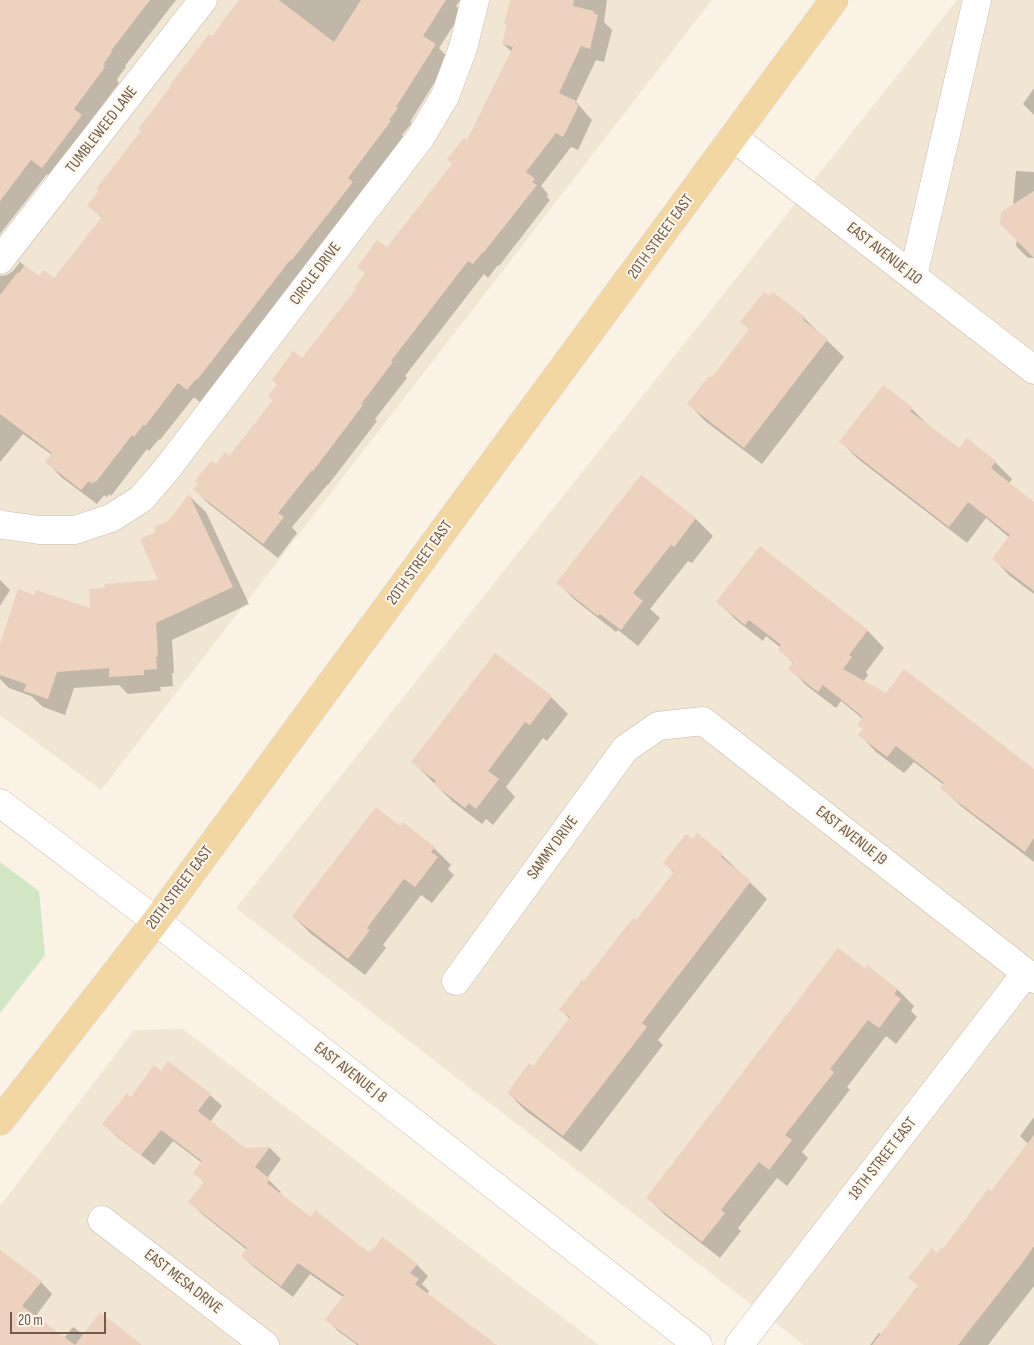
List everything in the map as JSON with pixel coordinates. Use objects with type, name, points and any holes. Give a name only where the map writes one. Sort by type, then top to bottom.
[{"type":"main road","name":"20TH STREET EAST","points":[[0,1121],[156,921],[834,0]]},
{"type":"street","name":"TUMBLEWEED LANE","points":[[0,260],[203,0]]},
{"type":"street","name":"CIRCLE DRIVE","points":[[0,524],[39,530],[75,530],[110,518],[141,499],[166,470],[420,138],[445,96],[463,48],[475,0]]},
{"type":"street","points":[[913,276],[977,0]]},
{"type":"street","name":"EAST AVENUE J10","points":[[734,138],[1034,370]]},
{"type":"street","name":"EAST AVENUE J9","points":[[658,726],[703,721],[1030,976]]},
{"type":"street","name":"SAMMY DRIVE","points":[[456,981],[625,749],[658,726]]},
{"type":"street","name":"EAST AVENUE J 8","points":[[0,803],[156,921],[698,1345]]},
{"type":"street","name":"18TH STREET EAST","points":[[740,1345],[1030,976]]},
{"type":"street","name":"EAST MESA DRIVE","points":[[102,1220],[265,1345]]},
{"type":"shaded area","points":[[0,0],[712,0],[101,790],[0,715]]},
{"type":"shaded area","points":[[957,0],[1034,0],[1034,1345],[804,1345],[236,908]]},
{"type":"shaded area","points":[[183,1029],[599,1345],[0,1345],[0,1206],[134,1030]]},
{"type":"green space","points":[[0,862],[39,891],[45,955],[0,1013]]},
{"type":"building","points":[[0,0],[150,0],[111,51],[104,63],[103,66],[105,67],[74,109],[82,115],[42,168],[31,160],[0,201]]},
{"type":"building","points":[[239,0],[279,0],[334,42],[361,0],[446,0],[423,36],[436,44],[396,107],[398,108],[389,120],[391,121],[348,178],[353,182],[197,380],[187,390],[178,383],[145,426],[143,425],[134,437],[132,435],[96,482],[94,481],[92,484],[89,481],[81,490],[45,462],[52,453],[0,414],[0,295],[25,265],[39,276],[44,270],[54,278],[102,217],[87,206],[99,191],[96,189],[141,131],[138,129],[170,85],[209,34],[212,36]]},
{"type":"building","points":[[510,0],[574,0],[573,6],[594,11],[593,13],[598,15],[590,49],[581,46],[559,93],[576,101],[577,109],[563,137],[556,133],[526,172],[535,179],[532,182],[537,185],[484,252],[473,264],[468,261],[391,361],[393,362],[361,404],[363,405],[313,471],[278,513],[284,517],[263,544],[193,490],[198,483],[195,481],[211,461],[216,464],[225,452],[229,456],[273,400],[268,396],[277,384],[272,380],[293,351],[302,358],[356,289],[355,287],[365,273],[357,267],[377,240],[387,247],[452,164],[447,159],[464,138],[467,140],[513,47],[502,44],[507,24],[504,24]]},
{"type":"building","points":[[1034,191],[1034,258],[1000,224],[1001,212]]},
{"type":"building","points":[[764,292],[770,296],[773,292],[805,317],[803,320],[828,339],[744,448],[687,404],[709,376],[712,377],[749,329],[740,322]]},
{"type":"building","points":[[883,385],[911,406],[913,408],[910,411],[959,448],[967,438],[996,461],[991,468],[1034,502],[1034,591],[992,559],[1010,535],[968,502],[949,527],[839,442]]},
{"type":"building","points":[[641,475],[696,518],[674,547],[671,545],[633,593],[643,601],[621,630],[600,614],[598,616],[556,583]]},
{"type":"building","points":[[189,494],[233,587],[156,623],[157,669],[144,670],[144,675],[109,677],[109,668],[57,672],[48,699],[24,691],[26,684],[0,675],[0,644],[18,589],[34,595],[36,590],[90,608],[89,589],[105,588],[104,584],[158,580],[140,539],[156,532],[154,527],[168,521]]},
{"type":"building","points":[[760,546],[868,630],[849,655],[852,657],[843,669],[886,693],[904,669],[1034,769],[1034,838],[1025,852],[943,791],[940,788],[944,783],[896,746],[887,757],[858,735],[863,729],[857,725],[863,717],[823,685],[818,692],[788,669],[793,662],[778,650],[781,645],[749,620],[745,625],[716,602]]},
{"type":"building","points":[[495,653],[552,696],[530,725],[525,722],[488,771],[499,779],[476,809],[469,803],[465,808],[434,784],[436,781],[411,762]]},
{"type":"building","points":[[376,807],[400,826],[403,822],[435,847],[431,852],[438,857],[415,887],[404,879],[367,928],[370,930],[348,959],[292,916]]},
{"type":"building","points":[[697,833],[723,854],[721,857],[751,881],[642,1023],[647,1027],[563,1136],[507,1093],[529,1063],[533,1066],[570,1017],[559,1010],[633,918],[636,920],[674,872],[663,863],[686,834],[693,839]]},
{"type":"building","points":[[838,948],[865,968],[867,965],[898,989],[894,994],[901,999],[879,1028],[868,1020],[830,1069],[834,1072],[832,1075],[785,1135],[792,1140],[769,1170],[759,1162],[721,1210],[725,1213],[702,1242],[646,1198]]},
{"type":"building","points":[[168,1061],[211,1094],[198,1111],[245,1148],[270,1147],[255,1167],[270,1179],[267,1183],[311,1217],[315,1210],[368,1252],[372,1251],[382,1237],[418,1264],[410,1273],[419,1279],[415,1284],[497,1345],[359,1345],[325,1320],[344,1295],[298,1263],[281,1286],[241,1256],[247,1248],[188,1202],[204,1182],[193,1173],[202,1161],[161,1130],[141,1155],[102,1124],[127,1093],[131,1097],[154,1065],[161,1071]]},
{"type":"building","points":[[1034,1135],[1034,1246],[1023,1262],[958,1345],[872,1345],[918,1285],[908,1278],[932,1248],[937,1253],[942,1247],[943,1249],[988,1189],[991,1191]]},
{"type":"building","points":[[0,1250],[42,1281],[22,1306],[75,1345],[0,1345]]},
{"type":"building","points":[[100,1312],[142,1345],[75,1345]]}]
